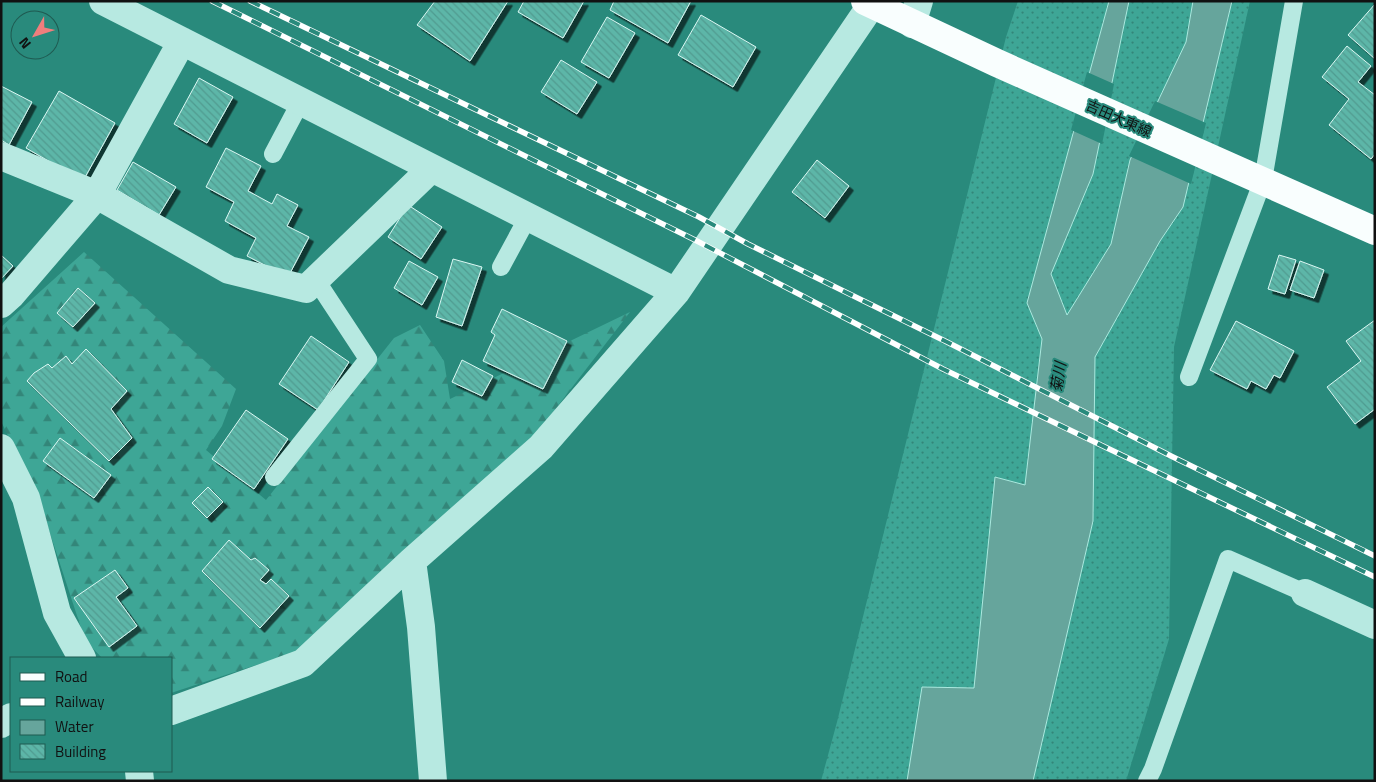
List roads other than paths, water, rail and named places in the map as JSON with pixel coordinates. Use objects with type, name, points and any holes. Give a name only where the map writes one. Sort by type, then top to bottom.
[{"type":"main road","name":"吉田大東線","points":[[869,3],[915,13],[997,63],[1375,232]]},
{"type":"street","points":[[103,1],[676,292]]},
{"type":"street","points":[[172,711],[303,663],[412,561],[541,447],[676,292],[869,3]]},
{"type":"street","points":[[1,304],[11,296],[97,195],[182,41]]},
{"type":"street","points":[[1,156],[97,195],[229,270],[306,289],[432,168]]},
{"type":"street","points":[[4,459],[26,498],[58,613],[81,657]]},
{"type":"street","points":[[412,561],[421,627],[433,781]]},
{"type":"street","points":[[1305,593],[1375,625]]},
{"type":"lane","points":[[1189,377],[1255,178],[1294,1]]},
{"type":"lane","points":[[273,154],[301,101]]},
{"type":"lane","points":[[501,267],[528,217]]},
{"type":"lane","points":[[274,477],[368,359],[316,280]]},
{"type":"lane","points":[[1147,781],[1153,769],[1228,559],[1305,593]]},
{"type":"water","name":"菊川","points":[[1109,1],[1129,1],[1093,174],[1051,274],[1067,315],[1111,244],[1130,160],[1186,42],[1193,1],[1232,1],[1183,207],[1160,241],[1095,357],[1093,521],[1033,781],[907,781],[922,687],[974,688],[995,477],[1025,485],[1042,339],[1027,303]]},
{"type":"railway","points":[[212,1],[695,240],[943,369],[1375,577]]},
{"type":"railway","points":[[250,1],[699,217],[748,244],[1375,556]]}]
